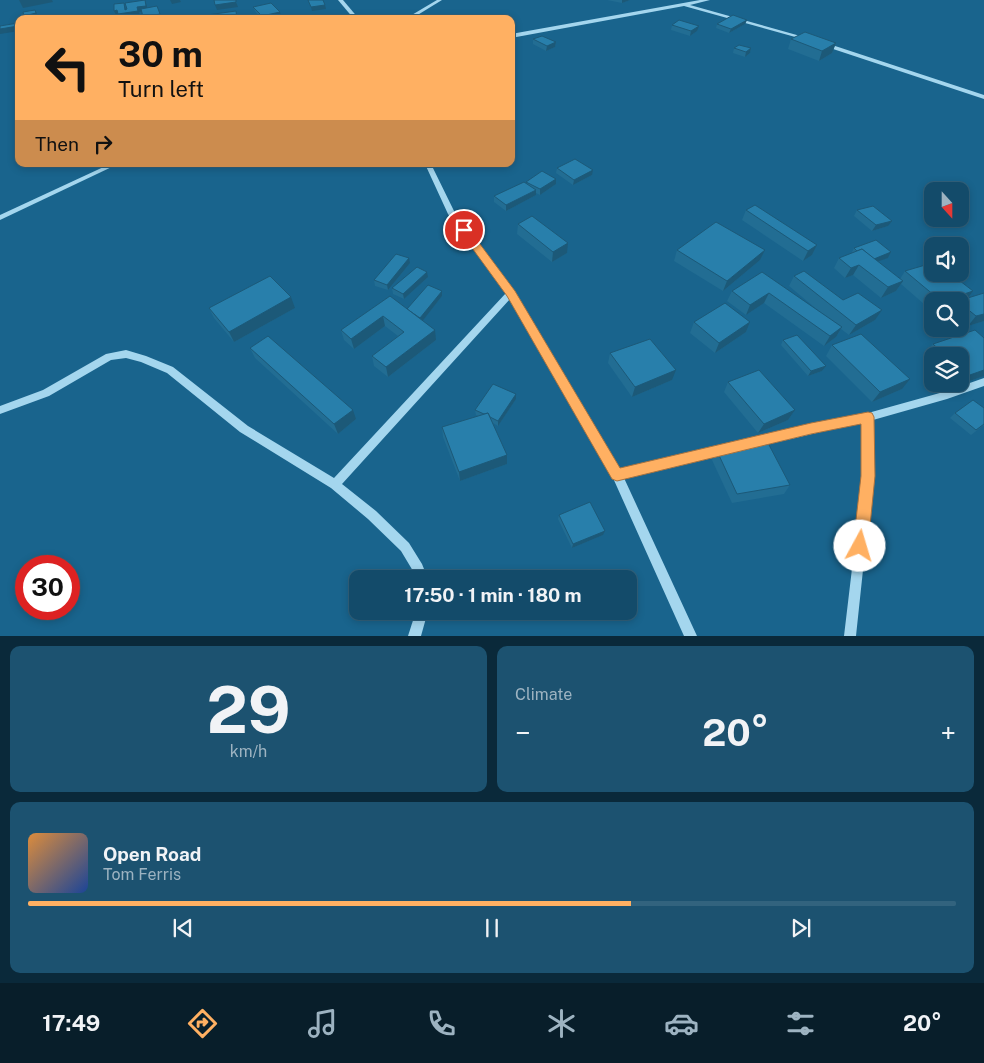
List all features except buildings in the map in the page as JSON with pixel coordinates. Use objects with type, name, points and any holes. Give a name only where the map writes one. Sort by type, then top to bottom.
[{"type":"street","points":[[340,0],[353,15]]},
{"type":"street","points":[[414,15],[440,0]]},
{"type":"street","points":[[515,35],[708,0]]},
{"type":"street","points":[[682,4],[794,35],[984,98]]},
{"type":"street","points":[[0,218],[109,167]]},
{"type":"street","points":[[429,167],[452,214],[511,293],[617,475],[691,636]]},
{"type":"street","points":[[335,484],[511,293]]},
{"type":"street","points":[[0,410],[46,393],[103,360],[126,354],[143,359],[170,370],[244,429],[335,484],[405,547],[419,570]]},
{"type":"street","points":[[617,475],[811,428],[868,417],[948,395],[984,382]]},
{"type":"street","points":[[850,636],[868,476],[868,417]]},
{"type":"street","points":[[414,636],[419,620]]},
{"type":"route","points":[[464,230],[511,293],[617,475],[811,428],[868,417],[868,476],[860,546]]}]
